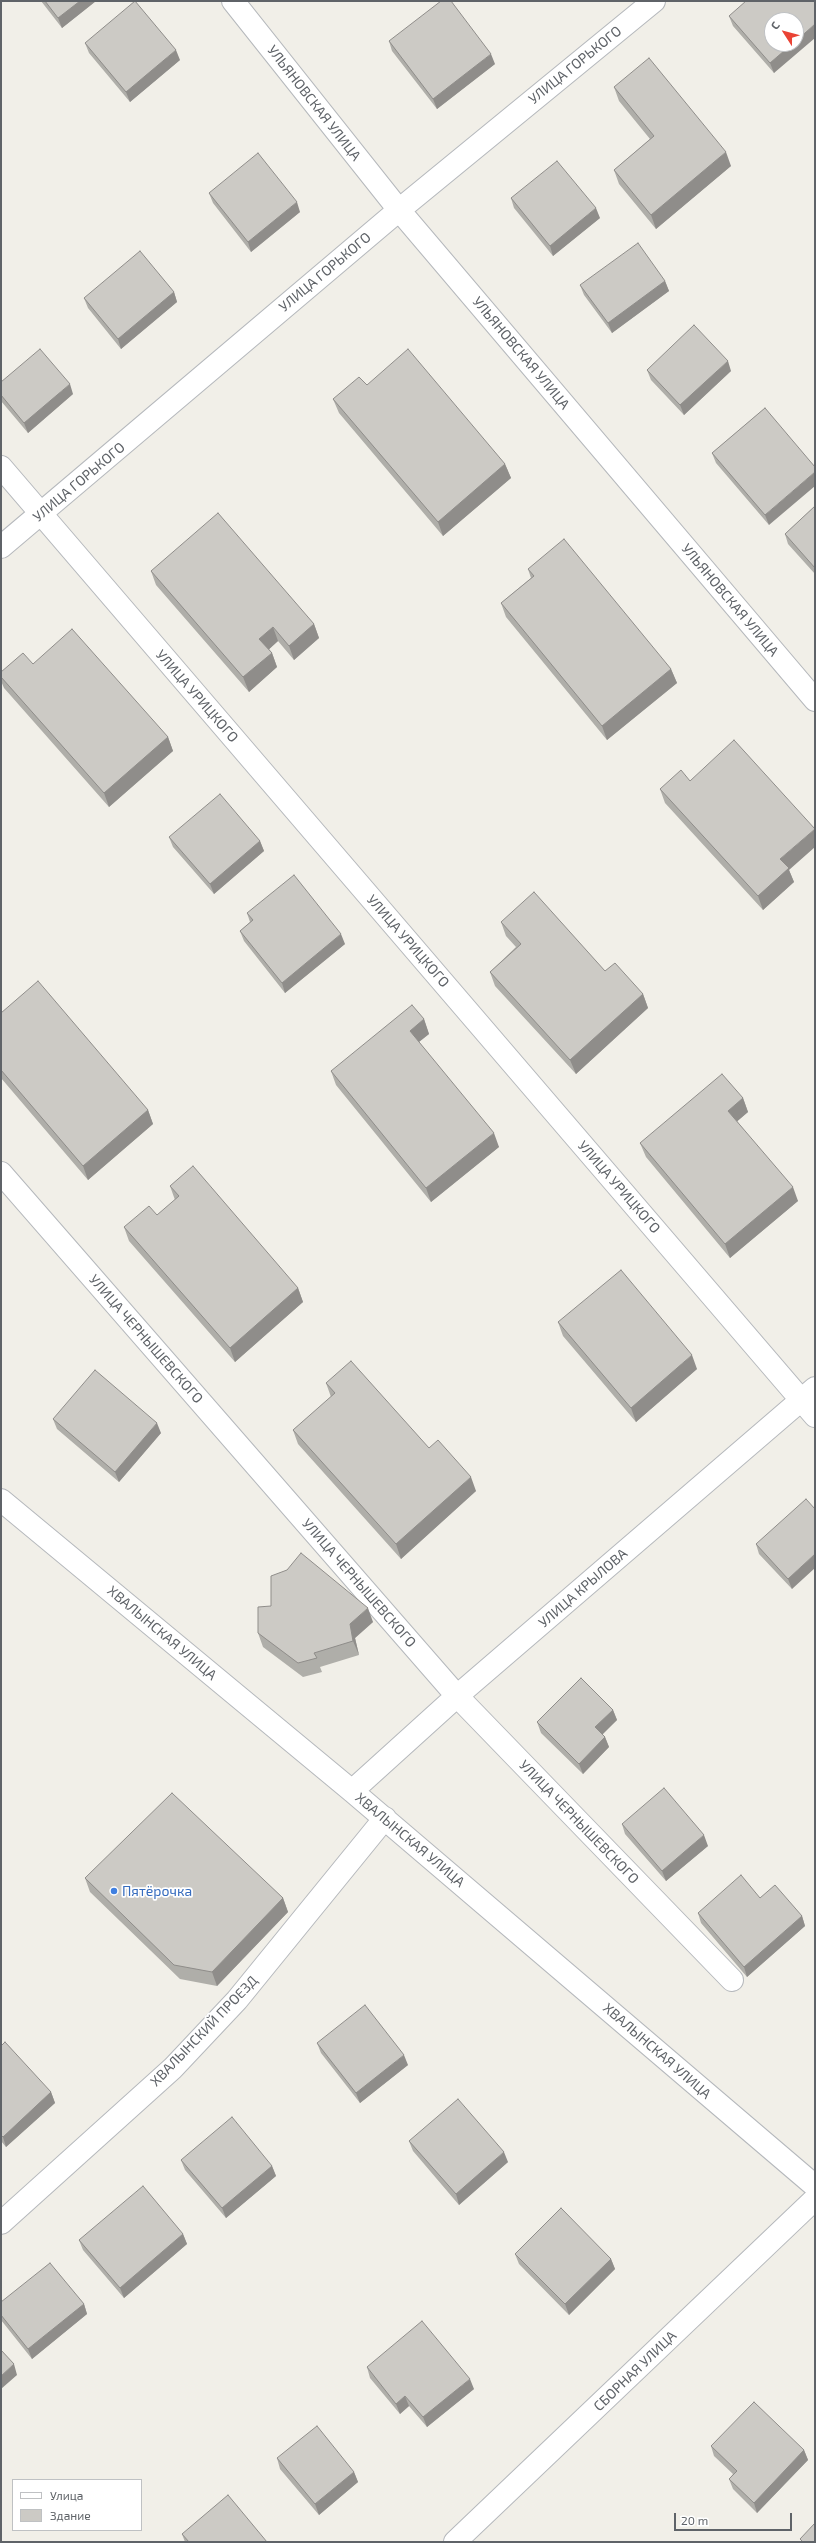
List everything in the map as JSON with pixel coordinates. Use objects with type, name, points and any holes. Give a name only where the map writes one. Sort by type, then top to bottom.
[{"type":"street","name":"УЛЬЯНОВСКАЯ УЛИЦА","points":[[233,1],[398,210],[815,700]]},
{"type":"street","name":"УЛИЦА ГОРЬКОГО","points":[[1,548],[398,210],[654,1]]},
{"type":"street","name":"УЛИЦА УРИЦКОГО","points":[[1,467],[41,515],[808,1393],[815,1416]]},
{"type":"street","name":"УЛИЦА ЧЕРНЫШЕВСКОГО","points":[[1,1173],[458,1696],[732,1980]]},
{"type":"street","name":"УЛИЦА КРЫЛОВА","points":[[352,1791],[458,1696],[808,1393]]},
{"type":"street","name":"ХВАЛЫНСКАЯ УЛИЦА","points":[[1,1500],[385,1818],[815,2186]]},
{"type":"street","name":"ХВАЛЫНСКИЙ ПРОЕЗД","points":[[1,2223],[173,2068],[232,2006],[385,1818]]},
{"type":"street","name":"СБОРНАЯ УЛИЦА","points":[[455,2542],[815,2199]]},
{"type":"building","points":[[45,1],[80,1],[58,18]]},
{"type":"building","points":[[135,1],[176,50],[126,92],[85,43]]},
{"type":"building","points":[[441,1],[451,1],[491,54],[433,99],[389,41]]},
{"type":"building","points":[[746,1],[815,1],[815,24],[804,34],[804,12],[764,12],[764,52],[783,52],[770,63],[729,16]]},
{"type":"building","points":[[649,58],[726,152],[651,215],[614,170],[654,136],[614,87]]},
{"type":"building","points":[[258,153],[297,202],[248,242],[209,193]]},
{"type":"building","points":[[557,161],[596,208],[550,246],[511,198]]},
{"type":"building","points":[[638,243],[665,281],[608,323],[580,285]]},
{"type":"building","points":[[140,251],[174,292],[118,339],[84,298]]},
{"type":"building","points":[[694,325],[728,361],[680,405],[647,370]]},
{"type":"building","points":[[40,349],[70,384],[24,423],[1,395],[1,382]]},
{"type":"building","points":[[408,349],[505,464],[438,522],[333,399],[359,377],[367,385]]},
{"type":"building","points":[[765,408],[815,467],[815,472],[765,515],[712,453]]},
{"type":"building","points":[[815,506],[815,568],[785,534]]},
{"type":"building","points":[[218,513],[314,624],[289,646],[273,627],[259,639],[272,653],[243,677],[151,571]]},
{"type":"building","points":[[564,539],[671,669],[602,726],[501,603],[534,576],[528,569]]},
{"type":"building","points":[[72,629],[168,737],[104,793],[1,677],[1,672],[23,653],[33,664]]},
{"type":"building","points":[[734,740],[815,829],[780,859],[789,868],[758,896],[660,789],[681,770],[690,781]]},
{"type":"building","points":[[220,794],[260,841],[210,884],[169,837]]},
{"type":"building","points":[[294,875],[341,934],[282,983],[240,931],[253,920],[247,913]]},
{"type":"building","points":[[534,892],[605,971],[615,963],[643,994],[570,1060],[490,972],[521,944],[501,922]]},
{"type":"building","points":[[38,981],[148,1110],[83,1166],[1,1070],[1,1013]]},
{"type":"building","points":[[412,1005],[424,1019],[410,1031],[494,1133],[426,1188],[331,1071]]},
{"type":"building","points":[[722,1074],[743,1098],[728,1111],[793,1187],[725,1244],[640,1143]]},
{"type":"building","points":[[193,1166],[298,1288],[230,1348],[124,1227],[149,1206],[157,1215],[179,1196],[170,1186]]},
{"type":"building","points":[[621,1270],[692,1355],[631,1408],[558,1322]]},
{"type":"building","points":[[351,1361],[429,1448],[438,1440],[471,1477],[396,1544],[293,1430],[335,1393],[326,1383]]},
{"type":"building","points":[[95,1370],[157,1423],[115,1472],[53,1419]]},
{"type":"building","points":[[806,1499],[815,1509],[815,1554],[788,1579],[756,1544]]},
{"type":"building","points":[[301,1553],[368,1608],[350,1624],[353,1641],[314,1653],[317,1658],[298,1663],[258,1633],[258,1607],[271,1606],[271,1576],[287,1570]]},
{"type":"building","points":[[581,1678],[613,1710],[595,1727],[605,1737],[579,1764],[537,1722]]},
{"type":"building","points":[[664,1788],[704,1835],[662,1871],[622,1824]]},
{"type":"building","points":[[172,1793],[283,1898],[212,1972],[174,1965],[85,1878]]},
{"type":"building","points":[[741,1875],[760,1898],[775,1885],[802,1916],[744,1967],[698,1913]]},
{"type":"building","points":[[365,2005],[404,2055],[356,2093],[317,2043]]},
{"type":"building","points":[[5,2042],[51,2092],[3,2137],[1,2135],[1,2046]]},
{"type":"building","points":[[458,2099],[504,2152],[456,2194],[409,2141]]},
{"type":"building","points":[[232,2117],[272,2166],[222,2208],[181,2160]]},
{"type":"building","points":[[143,2186],[183,2234],[120,2288],[79,2240]]},
{"type":"building","points":[[561,2208],[611,2259],[565,2304],[515,2254]]},
{"type":"building","points":[[50,2263],[84,2304],[28,2349],[1,2315],[1,2302]]},
{"type":"building","points":[[422,2321],[470,2379],[423,2417],[405,2396],[396,2404],[367,2367]]},
{"type":"building","points":[[1,2350],[14,2364],[1,2376]]},
{"type":"building","points":[[754,2402],[804,2450],[754,2503],[729,2479],[737,2471],[711,2446]]},
{"type":"building","points":[[317,2426],[354,2472],[315,2504],[277,2458]]},
{"type":"building","points":[[228,2495],[267,2542],[189,2542],[182,2534]]},
{"type":"building","points":[[815,2523],[815,2542],[803,2542],[800,2539]]},
{"type":"place","name":"Пятёрочка","points":[[114,1891]]}]
